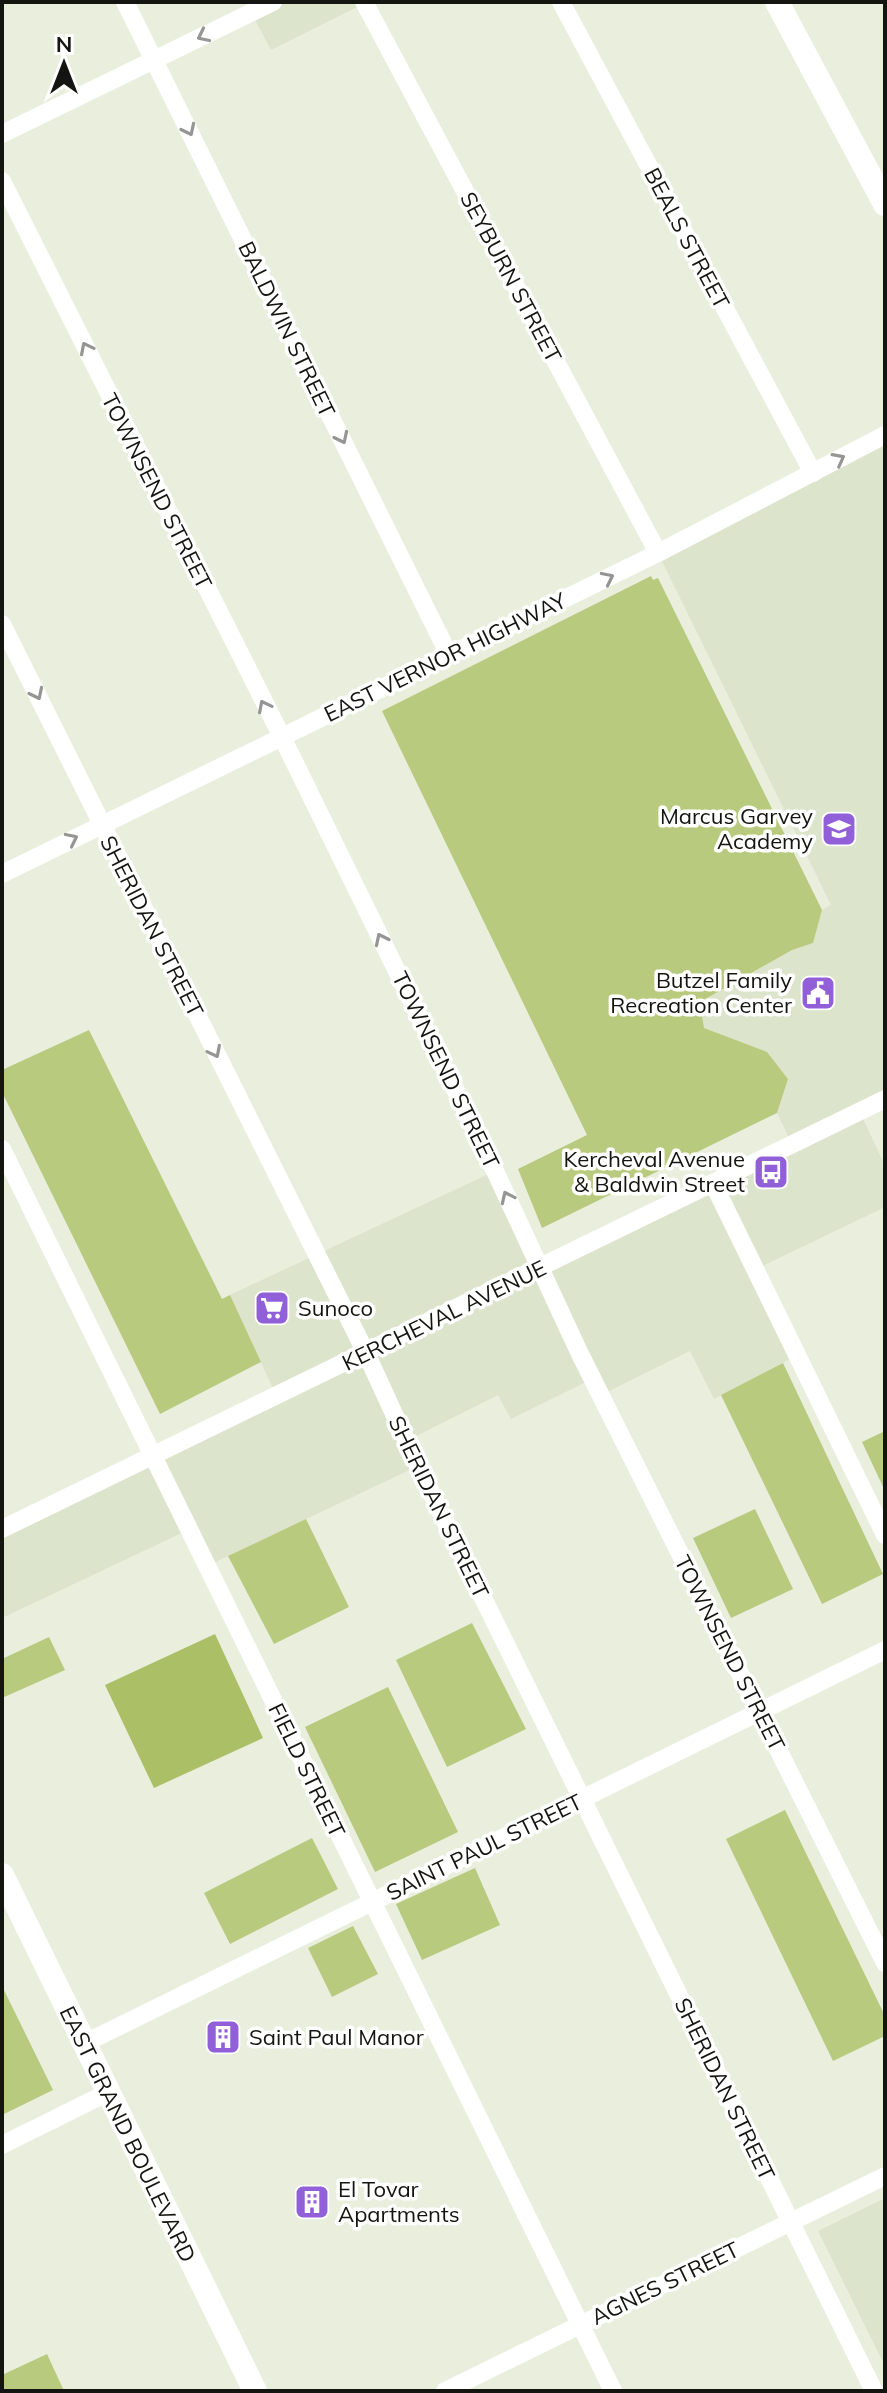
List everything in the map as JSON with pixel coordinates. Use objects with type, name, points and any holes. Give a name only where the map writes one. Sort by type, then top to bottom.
[{"type":"main road","points":[[777,2],[885,204]]},
{"type":"main road","name":"EAST GRAND BOULEVARD","points":[[2,1875],[255,2391]]},
{"type":"street","name":"BALDWIN STREET","points":[[125,2],[449,655]]},
{"type":"street","points":[[2,134],[273,2]]},
{"type":"street","name":"SEYBURN STREET","points":[[364,2],[658,553]]},
{"type":"street","name":"BEALS STREET","points":[[561,2],[813,473]]},
{"type":"street","name":"TOWNSEND STREET","points":[[2,181],[282,737],[885,1963]]},
{"type":"street","name":"EAST VERNOR HIGHWAY","points":[[2,874],[658,553],[885,435]]},
{"type":"street","name":"SHERIDAN STREET","points":[[2,624],[366,1353],[405,1441],[874,2391]]},
{"type":"street","name":"KERCHEVAL AVENUE","points":[[2,1529],[885,1099]]},
{"type":"street","name":"FIELD STREET","points":[[2,1149],[613,2391]]},
{"type":"street","points":[[713,1183],[885,1535]]},
{"type":"street","name":"SAINT PAUL STREET","points":[[83,2044],[885,1650]]},
{"type":"street","points":[[2,2145],[107,2093]]},
{"type":"street","name":"AGNES STREET","points":[[445,2391],[885,2176]]},
{"type":"shaded area","points":[[273,2],[365,3],[271,50],[251,12]]},
{"type":"shaded area","points":[[885,435],[885,1099],[860,1112],[885,1166],[885,1207],[754,1270],[796,1356],[714,1399],[690,1351],[601,1395],[592,1379],[511,1419],[498,1395],[406,1441],[418,1466],[207,1566],[188,1530],[2,1618],[2,1529],[277,1397],[230,1295],[495,1171],[540,1267],[792,1144],[777,1113],[788,1079],[766,1052],[704,1028],[693,1006],[792,950],[813,943],[822,910],[831,905],[658,553]]},
{"type":"shaded area","points":[[885,2198],[885,2366],[818,2231]]},
{"type":"green space","points":[[651,576],[653,580],[658,578],[822,910],[813,943],[792,950],[693,1006],[702,1016],[704,1028],[767,1052],[788,1079],[777,1113],[542,1228],[518,1169],[587,1135],[382,711]]},
{"type":"green space","points":[[89,1030],[222,1299],[230,1295],[261,1362],[160,1414],[2,1092],[2,1070]]},
{"type":"green space","points":[[783,1363],[883,1574],[822,1604],[721,1395]]},
{"type":"green space","points":[[885,1431],[885,1491],[862,1442]]},
{"type":"green space","points":[[755,1509],[793,1589],[731,1618],[693,1538]]},
{"type":"green space","points":[[306,1519],[349,1607],[274,1644],[228,1556]]},
{"type":"green space","points":[[472,1623],[526,1729],[447,1767],[396,1660]]},
{"type":"green space","points":[[215,1634],[263,1738],[154,1788],[105,1685]]},
{"type":"green space","points":[[49,1637],[65,1670],[2,1698],[2,1659]]},
{"type":"green space","points":[[388,1687],[458,1832],[375,1872],[305,1727]]},
{"type":"green space","points":[[785,1810],[885,2016],[885,2036],[833,2061],[726,1839]]},
{"type":"green space","points":[[312,1838],[338,1889],[230,1944],[204,1893]]},
{"type":"green space","points":[[475,1868],[500,1925],[422,1960],[396,1904]]},
{"type":"green space","points":[[353,1926],[378,1974],[332,1997],[308,1948]]},
{"type":"green space","points":[[2,1986],[53,2090],[2,2115]]},
{"type":"green space","points":[[47,2354],[64,2391],[2,2391],[2,2375]]},
{"type":"place","name":"Marcus Garvey Academy","points":[[839,829]]},
{"type":"place","name":"Butzel Family Recreation Center","points":[[818,993]]},
{"type":"place","name":"Kercheval Avenue & Baldwin Street","points":[[771,1172]]},
{"type":"place","name":"Sunoco","points":[[272,1308]]},
{"type":"place","name":"Saint Paul Manor","points":[[223,2037]]},
{"type":"place","name":"El Tovar Apartments","points":[[312,2202]]}]
